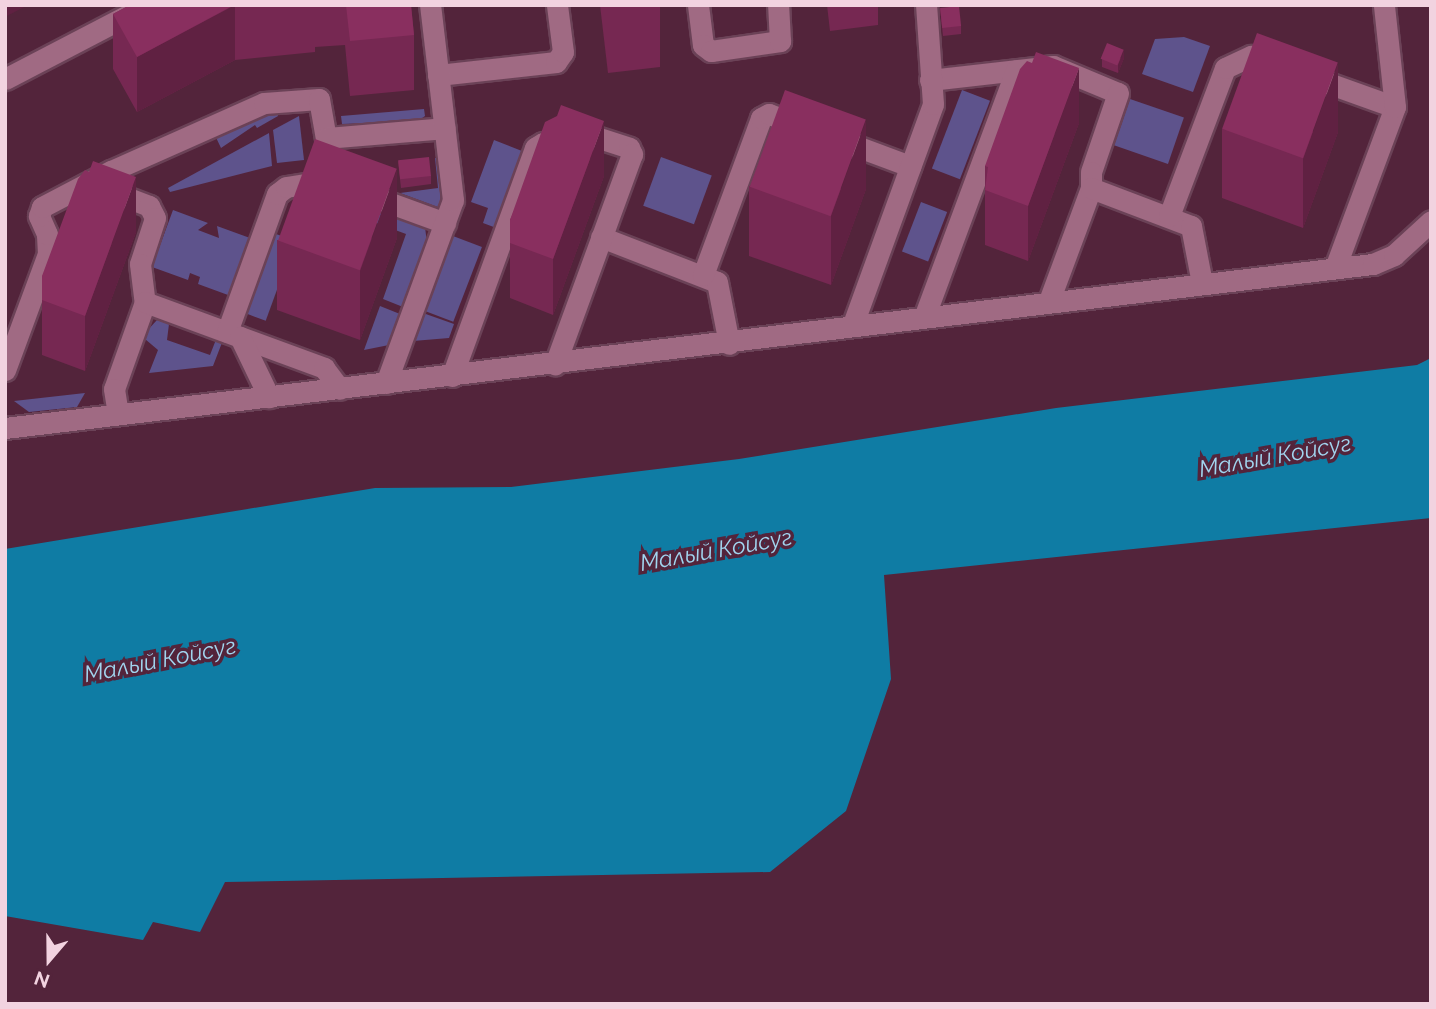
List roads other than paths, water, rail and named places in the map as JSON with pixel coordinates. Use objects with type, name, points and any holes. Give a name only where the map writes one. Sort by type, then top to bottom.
[{"type":"street","points":[[5,79],[147,5]]},
{"type":"street","points":[[386,383],[453,200],[430,5]]},
{"type":"street","points":[[438,75],[556,62],[563,52],[557,5]]},
{"type":"street","points":[[698,5],[703,45],[711,51],[780,41],[778,5]]},
{"type":"street","points":[[853,324],[933,104],[926,5]]},
{"type":"street","points":[[1335,268],[1395,107],[1384,5]]},
{"type":"street","points":[[1169,216],[1222,73],[1229,64],[1259,57],[1395,107]]},
{"type":"street","points":[[930,80],[1053,66],[1118,93],[1091,172],[1091,188],[1049,301]]},
{"type":"street","points":[[925,315],[1016,70]]},
{"type":"street","points":[[5,370],[48,254],[39,211],[95,179],[264,103],[319,99],[326,138],[444,128]]},
{"type":"street","points":[[703,275],[764,114],[911,166]]},
{"type":"street","points":[[452,376],[538,144],[596,137],[632,151],[555,364]]},
{"type":"street","points":[[95,179],[104,189],[149,206],[154,216],[140,264],[145,302],[115,383],[118,414]]},
{"type":"street","points":[[268,397],[233,334],[281,189],[328,181],[445,223]]},
{"type":"street","points":[[1091,188],[1191,226],[1202,284]]},
{"type":"street","points":[[5,428],[829,332],[853,324],[1386,261],[1431,221]]},
{"type":"street","points":[[601,237],[703,275],[719,286],[729,344]]},
{"type":"street","points":[[145,302],[330,370],[340,389]]},
{"type":"water","name":"Малый Койсуг","points":[[1431,358],[1431,518],[884,575],[891,679],[846,811],[770,872],[225,882],[200,932],[153,922],[143,940],[5,916],[5,549],[375,488],[511,487],[739,459],[1056,408],[1417,365]]}]
